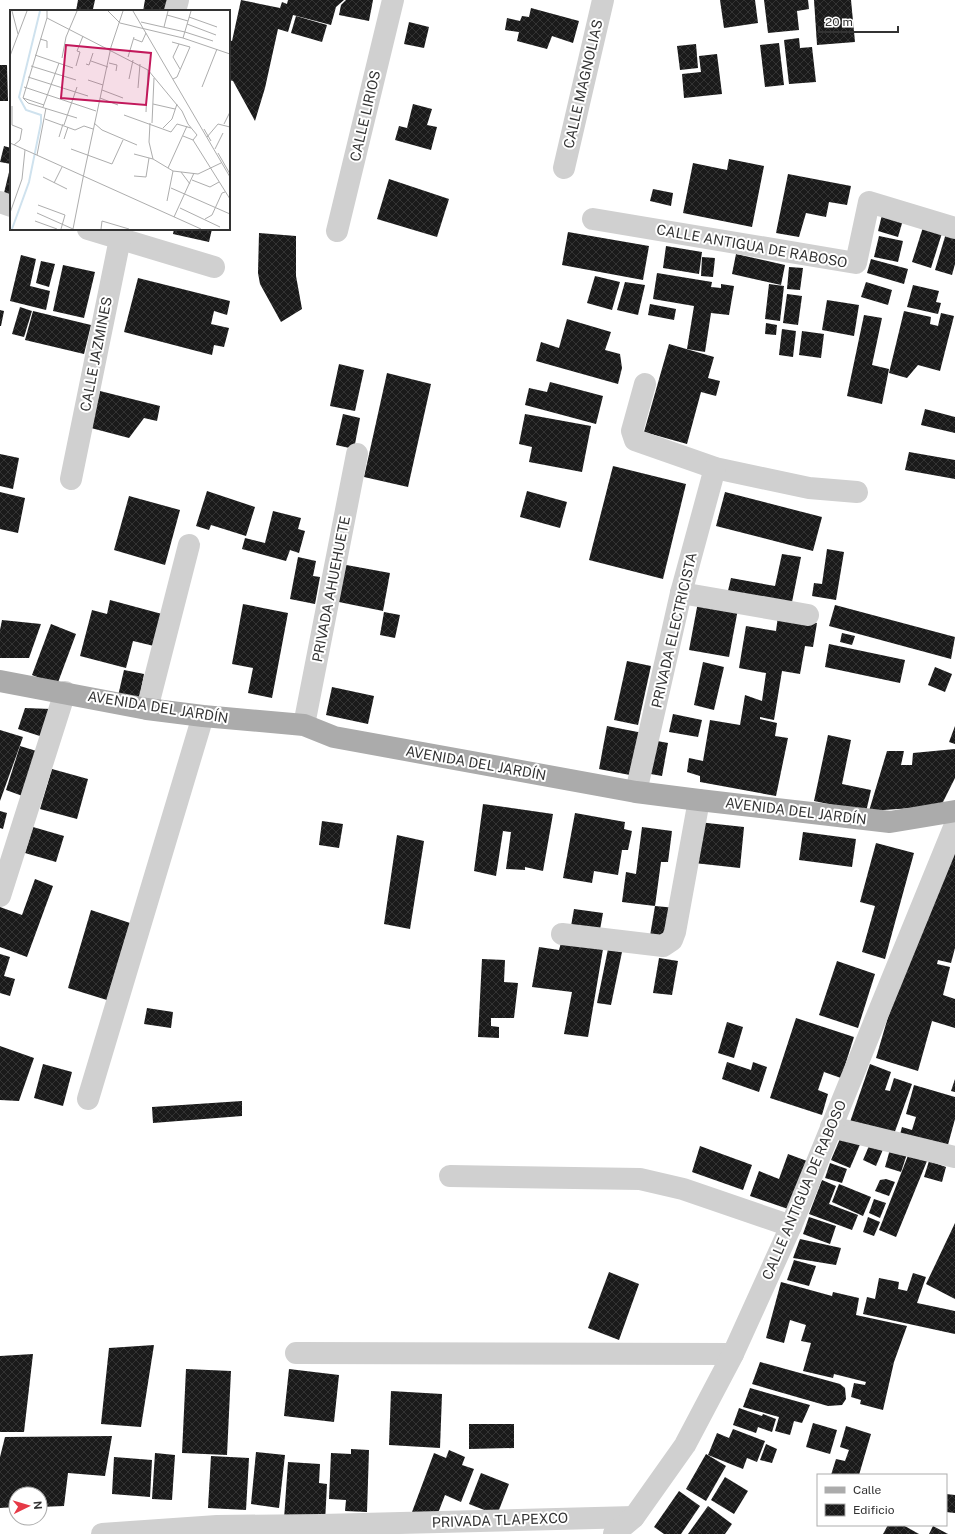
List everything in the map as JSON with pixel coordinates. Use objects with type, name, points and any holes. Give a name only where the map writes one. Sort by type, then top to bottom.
[{"type":"main road","name":"AVENIDA DEL JARDÍN","points":[[0,681],[65,692],[147,709],[203,716],[304,725],[334,737],[636,792],[890,822],[955,811]]},
{"type":"street","points":[[175,10],[178,0]]},
{"type":"street","name":"CALLE LIRIOS","points":[[337,232],[393,0]]},
{"type":"street","name":"CALLE MAGNOLIAS","points":[[564,168],[603,0]]},
{"type":"street","points":[[0,202],[10,206]]},
{"type":"street","name":"CALLE ANTIGUA DE RABOSO","points":[[593,219],[856,264],[869,202],[955,228]]},
{"type":"street","points":[[95,230],[121,234],[214,267]]},
{"type":"street","name":"CALLE JAZMINES","points":[[71,479],[121,234]]},
{"type":"street","points":[[645,384],[632,431],[636,440],[715,468],[809,488],[857,492]]},
{"type":"street","name":"PRIVADA AHUEHUETE","points":[[304,725],[357,454]]},
{"type":"street","name":"PRIVADA ELECTRICISTA","points":[[636,792],[682,593],[715,468]]},
{"type":"street","points":[[147,709],[189,545]]},
{"type":"street","points":[[682,593],[808,615]]},
{"type":"street","points":[[0,896],[65,692]]},
{"type":"street","points":[[88,1099],[203,716]]},
{"type":"street","points":[[562,934],[662,946],[672,940],[675,932],[699,800]]},
{"type":"street","name":"CALLE ANTIGUA DE RABOSO","points":[[614,1534],[634,1516],[684,1445],[733,1354],[791,1226],[955,825]]},
{"type":"street","points":[[831,1127],[955,1157]]},
{"type":"street","points":[[450,1176],[640,1179],[683,1189],[791,1226]]},
{"type":"street","points":[[296,1353],[733,1354]]},
{"type":"street","name":"PRIVADA TLAPEXCO","points":[[102,1534],[217,1526],[321,1525],[634,1516]]},
{"type":"building","points":[[78,0],[95,0],[93,9],[96,10],[76,10]]},
{"type":"building","points":[[145,0],[168,0],[165,10],[143,10]]},
{"type":"building","points":[[241,0],[280,8],[282,2],[287,4],[288,0],[344,0],[336,7],[331,25],[293,15],[288,32],[278,29],[265,88],[255,121],[233,81],[230,80],[230,40],[232,41]]},
{"type":"building","points":[[346,0],[373,0],[369,21],[339,15],[341,5]]},
{"type":"building","points":[[720,0],[755,0],[758,23],[724,28]]},
{"type":"building","points":[[764,0],[808,0],[809,9],[797,11],[799,30],[768,33]]},
{"type":"building","points":[[814,0],[851,0],[855,42],[817,45]]},
{"type":"building","points":[[531,8],[579,21],[573,43],[552,36],[547,49],[517,41],[519,32],[505,30],[507,18],[520,21],[522,16],[529,17]]},
{"type":"building","points":[[296,16],[327,25],[322,42],[291,33]]},
{"type":"building","points":[[409,22],[429,27],[424,48],[404,44]]},
{"type":"building","points":[[799,38],[800,48],[812,47],[816,82],[789,84],[784,40]]},
{"type":"building","points":[[779,43],[784,85],[765,87],[760,45]]},
{"type":"building","points":[[696,44],[698,68],[680,70],[677,46]]},
{"type":"building","points":[[717,54],[722,94],[684,98],[682,74],[701,72],[699,56]]},
{"type":"building","points":[[0,65],[7,65],[8,101],[0,101]]},
{"type":"building","points":[[413,104],[432,109],[427,125],[437,127],[431,150],[395,140],[399,126],[407,128]]},
{"type":"building","points":[[4,146],[10,148],[10,164],[0,162]]},
{"type":"building","points":[[729,159],[764,166],[752,227],[683,213],[693,163],[727,170]]},
{"type":"building","points":[[10,168],[10,195],[4,193]]},
{"type":"building","points":[[788,174],[851,186],[847,205],[829,202],[826,217],[806,213],[799,237],[776,233]]},
{"type":"building","points":[[389,179],[449,199],[437,237],[377,219]]},
{"type":"building","points":[[653,189],[673,193],[671,206],[650,201]]},
{"type":"building","points":[[882,215],[903,220],[898,237],[878,231]]},
{"type":"building","points":[[924,224],[943,230],[931,268],[912,262]]},
{"type":"building","points":[[174,230],[212,230],[209,242],[173,234]]},
{"type":"building","points":[[947,230],[955,233],[955,264],[952,275],[935,270]]},
{"type":"building","points":[[568,232],[649,246],[643,280],[562,265]]},
{"type":"building","points":[[259,233],[296,236],[296,276],[302,309],[281,322],[260,284],[258,273]]},
{"type":"building","points":[[879,236],[903,241],[898,262],[874,257]]},
{"type":"building","points":[[666,246],[702,252],[699,274],[663,268]]},
{"type":"building","points":[[736,254],[785,265],[781,285],[732,274]]},
{"type":"building","points":[[21,255],[36,259],[30,286],[50,291],[46,310],[10,301]]},
{"type":"building","points":[[702,257],[715,258],[713,277],[701,276]]},
{"type":"building","points":[[871,259],[908,269],[904,284],[867,273]]},
{"type":"building","points":[[41,261],[55,264],[49,287],[36,283]]},
{"type":"building","points":[[63,265],[95,272],[84,318],[53,311]]},
{"type":"building","points":[[789,267],[803,268],[800,290],[787,289]]},
{"type":"building","points":[[657,273],[712,282],[711,287],[721,288],[721,284],[734,286],[729,315],[711,313],[705,352],[687,349],[694,306],[653,299]]},
{"type":"building","points":[[595,276],[620,282],[612,310],[587,303]]},
{"type":"building","points":[[138,278],[230,301],[227,315],[214,311],[211,324],[229,328],[224,347],[214,345],[212,355],[124,332]]},
{"type":"building","points":[[625,282],[645,285],[638,315],[617,310]]},
{"type":"building","points":[[866,282],[892,290],[888,305],[861,297]]},
{"type":"building","points":[[769,284],[784,286],[780,321],[765,319]]},
{"type":"building","points":[[913,285],[939,291],[936,302],[941,303],[938,314],[907,307]]},
{"type":"building","points":[[787,294],[802,296],[798,325],[783,323]]},
{"type":"building","points":[[827,300],[859,305],[854,336],[822,330]]},
{"type":"building","points":[[650,304],[676,309],[674,320],[648,315]]},
{"type":"building","points":[[20,307],[32,311],[24,337],[12,334]]},
{"type":"building","points":[[0,310],[4,311],[1,326],[0,326]]},
{"type":"building","points":[[33,311],[91,325],[84,354],[25,340]]},
{"type":"building","points":[[904,311],[931,317],[930,324],[938,326],[941,313],[954,316],[940,371],[918,365],[907,378],[889,373]]},
{"type":"building","points":[[864,315],[882,318],[872,365],[889,369],[882,404],[847,396]]},
{"type":"building","points":[[567,319],[611,332],[605,350],[620,354],[622,368],[618,384],[536,361],[541,342],[559,348]]},
{"type":"building","points":[[766,323],[777,325],[776,335],[765,334]]},
{"type":"building","points":[[782,329],[796,331],[793,357],[779,355]]},
{"type":"building","points":[[802,331],[824,334],[821,358],[799,355]]},
{"type":"building","points":[[669,344],[714,357],[708,378],[720,381],[716,396],[701,392],[687,444],[644,432]]},
{"type":"building","points":[[339,364],[364,370],[355,411],[330,406]]},
{"type":"building","points":[[387,373],[431,384],[408,487],[364,477]]},
{"type":"building","points":[[550,382],[603,396],[596,424],[525,405],[529,388],[547,392]]},
{"type":"building","points":[[100,391],[160,406],[157,421],[144,418],[129,438],[91,428]]},
{"type":"building","points":[[925,409],[955,417],[955,433],[921,425]]},
{"type":"building","points":[[343,414],[360,418],[354,449],[336,445]]},
{"type":"building","points":[[525,414],[591,426],[582,472],[529,462],[532,447],[519,444]]},
{"type":"building","points":[[909,452],[955,460],[955,479],[905,470]]},
{"type":"building","points":[[0,454],[19,458],[13,489],[0,486]]},
{"type":"building","points":[[613,466],[686,484],[663,579],[589,560]]},
{"type":"building","points":[[207,491],[255,507],[246,536],[211,525],[209,530],[196,526]]},
{"type":"building","points":[[527,491],[567,502],[560,528],[520,517]]},
{"type":"building","points":[[0,492],[25,498],[18,533],[0,529]]},
{"type":"building","points":[[725,492],[822,517],[813,551],[716,526]]},
{"type":"building","points":[[129,496],[180,510],[165,565],[114,550]]},
{"type":"building","points":[[273,511],[301,518],[298,529],[305,531],[299,553],[290,550],[286,561],[242,549],[245,538],[265,543]]},
{"type":"building","points":[[827,549],[844,552],[836,600],[812,596],[814,583],[822,584]]},
{"type":"building","points":[[782,554],[801,557],[791,607],[727,595],[731,578],[775,586]]},
{"type":"building","points":[[298,557],[316,561],[313,576],[320,577],[315,604],[290,599]]},
{"type":"building","points":[[341,564],[390,573],[383,611],[334,601]]},
{"type":"building","points":[[110,600],[162,614],[154,646],[133,641],[126,668],[80,656],[92,610],[107,614]]},
{"type":"building","points":[[698,602],[738,609],[729,657],[689,650]]},
{"type":"building","points":[[243,604],[288,613],[272,698],[248,693],[253,668],[232,664]]},
{"type":"building","points":[[835,605],[955,637],[951,659],[829,626]]},
{"type":"building","points":[[384,612],[400,615],[395,638],[380,635]]},
{"type":"building","points":[[778,616],[817,623],[813,647],[805,646],[800,674],[782,671],[774,720],[760,717],[760,719],[777,723],[775,736],[788,738],[776,796],[700,782],[700,776],[687,772],[689,758],[703,761],[710,720],[740,725],[745,695],[762,701],[766,673],[739,668],[746,626],[776,631]]},
{"type":"building","points":[[2,620],[41,624],[29,658],[0,658],[0,630]]},
{"type":"building","points":[[51,624],[76,634],[57,685],[32,675]]},
{"type":"building","points":[[842,633],[855,636],[852,645],[840,642]]},
{"type":"building","points":[[829,644],[905,660],[900,683],[825,667]]},
{"type":"building","points":[[627,661],[651,666],[638,725],[614,720]]},
{"type":"building","points":[[703,662],[724,667],[714,710],[694,705]]},
{"type":"building","points":[[935,667],[952,674],[945,692],[928,685]]},
{"type":"building","points":[[124,670],[144,674],[139,700],[118,696]]},
{"type":"building","points":[[332,687],[374,696],[368,724],[326,715]]},
{"type":"building","points":[[25,708],[51,709],[43,737],[18,729]]},
{"type":"building","points":[[673,714],[702,720],[698,737],[669,732]]},
{"type":"building","points":[[607,726],[643,733],[635,776],[599,769]]},
{"type":"building","points":[[955,726],[955,744],[949,742]]},
{"type":"building","points":[[0,730],[23,737],[0,801]]},
{"type":"building","points":[[828,735],[851,740],[842,784],[871,790],[866,812],[814,801]]},
{"type":"building","points":[[652,740],[668,743],[662,776],[645,773]]},
{"type":"building","points":[[20,746],[43,753],[28,798],[6,790]]},
{"type":"building","points":[[955,749],[955,778],[941,806],[869,811],[887,751],[904,751],[901,765],[912,765],[913,753]]},
{"type":"building","points":[[52,769],[88,779],[77,819],[40,809]]},
{"type":"building","points":[[483,804],[553,814],[543,871],[525,867],[525,870],[506,869],[511,832],[503,831],[496,876],[474,871]]},
{"type":"building","points":[[0,811],[7,813],[3,829],[0,828]]},
{"type":"building","points":[[575,813],[625,822],[624,829],[632,831],[628,850],[622,850],[618,875],[594,871],[592,883],[563,878]]},
{"type":"building","points":[[322,821],[343,824],[339,848],[319,845]]},
{"type":"building","points":[[698,822],[744,827],[740,868],[694,863]]},
{"type":"building","points":[[33,827],[64,836],[56,862],[25,853]]},
{"type":"building","points":[[642,827],[672,831],[668,862],[661,862],[655,906],[622,902],[626,872],[636,874]]},
{"type":"building","points":[[803,832],[856,839],[852,867],[799,860]]},
{"type":"building","points":[[397,835],[424,841],[410,929],[384,924]]},
{"type":"building","points":[[955,839],[955,948],[951,963],[938,960],[937,964],[950,967],[943,995],[955,999],[955,1028],[932,1021],[918,1071],[876,1058],[888,1017]]},
{"type":"building","points":[[876,843],[914,853],[885,959],[862,952],[875,906],[860,902]]},
{"type":"building","points":[[35,879],[53,886],[27,957],[0,947],[0,907],[22,915]]},
{"type":"building","points":[[655,906],[676,908],[672,938],[650,936]]},
{"type":"building","points":[[574,909],[603,913],[599,935],[570,932]]},
{"type":"building","points":[[91,910],[130,923],[107,1000],[68,988]]},
{"type":"building","points":[[561,943],[603,949],[588,1037],[564,1034],[572,992],[532,987],[539,947],[559,950]]},
{"type":"building","points":[[608,949],[622,952],[611,1005],[597,1003]]},
{"type":"building","points":[[0,954],[10,957],[4,976],[15,979],[10,996],[0,993]]},
{"type":"building","points":[[659,958],[678,961],[672,995],[653,993]]},
{"type":"building","points":[[482,959],[505,960],[504,982],[518,983],[514,1018],[491,1018],[491,1026],[499,1027],[499,1038],[478,1037]]},
{"type":"building","points":[[837,961],[875,974],[858,1028],[819,1015]]},
{"type":"building","points":[[147,1008],[173,1012],[171,1028],[144,1024]]},
{"type":"building","points":[[796,1018],[854,1037],[841,1078],[824,1072],[818,1090],[828,1094],[822,1115],[770,1098]]},
{"type":"building","points":[[727,1022],[743,1027],[734,1058],[718,1053]]},
{"type":"building","points":[[0,1046],[34,1058],[19,1101],[0,1100]]},
{"type":"building","points":[[727,1062],[751,1070],[753,1062],[767,1067],[759,1092],[722,1079]]},
{"type":"building","points":[[43,1064],[72,1072],[63,1106],[34,1098]]},
{"type":"building","points":[[870,1064],[891,1072],[885,1090],[890,1091],[894,1078],[912,1084],[893,1137],[850,1122]]},
{"type":"building","points":[[955,1079],[955,1092],[951,1091]]},
{"type":"building","points":[[914,1085],[955,1097],[955,1119],[946,1152],[899,1138],[902,1127],[912,1130],[916,1117],[906,1114]]},
{"type":"building","points":[[242,1101],[242,1116],[153,1123],[152,1107]]},
{"type":"building","points":[[842,1134],[861,1142],[850,1168],[831,1160]]},
{"type":"building","points":[[871,1141],[884,1147],[876,1166],[863,1160]]},
{"type":"building","points":[[700,1146],[752,1165],[743,1190],[692,1172]]},
{"type":"building","points":[[891,1146],[908,1151],[901,1172],[885,1167]]},
{"type":"building","points":[[909,1153],[927,1161],[896,1237],[879,1230]]},
{"type":"building","points":[[788,1154],[807,1161],[788,1209],[750,1196],[759,1171],[779,1179]]},
{"type":"building","points":[[929,1161],[946,1167],[942,1182],[924,1177]]},
{"type":"building","points":[[830,1163],[847,1169],[842,1183],[825,1178]]},
{"type":"building","points":[[886,1179],[895,1182],[889,1196],[875,1191],[880,1180]]},
{"type":"building","points":[[822,1180],[836,1186],[829,1204],[858,1215],[852,1230],[809,1214]]},
{"type":"building","points":[[839,1184],[871,1197],[863,1216],[832,1202]]},
{"type":"building","points":[[874,1199],[886,1203],[880,1218],[869,1213]]},
{"type":"building","points":[[809,1217],[836,1226],[830,1244],[803,1234]]},
{"type":"building","points":[[868,1217],[880,1222],[874,1236],[863,1232]]},
{"type":"building","points":[[955,1223],[955,1299],[926,1284]]},
{"type":"building","points":[[800,1239],[841,1248],[836,1265],[793,1258]]},
{"type":"building","points":[[794,1260],[816,1266],[809,1286],[787,1280]]},
{"type":"building","points":[[609,1272],[639,1284],[619,1340],[588,1328]]},
{"type":"building","points":[[913,1273],[926,1277],[917,1303],[955,1311],[955,1334],[863,1314],[867,1297],[875,1299],[879,1278],[899,1282],[898,1289],[907,1291]]},
{"type":"building","points":[[781,1282],[832,1296],[833,1292],[859,1298],[856,1315],[907,1326],[894,1362],[883,1410],[860,1404],[861,1400],[851,1397],[854,1383],[865,1385],[866,1382],[834,1374],[833,1378],[803,1371],[811,1343],[801,1341],[806,1325],[790,1320],[784,1343],[766,1338]]},
{"type":"building","points":[[154,1345],[141,1427],[101,1424],[109,1348]]},
{"type":"building","points":[[33,1354],[24,1432],[0,1432],[0,1356]]},
{"type":"building","points":[[760,1362],[840,1384],[845,1388],[846,1399],[842,1405],[828,1406],[752,1384]]},
{"type":"building","points":[[186,1369],[231,1371],[227,1455],[182,1453]]},
{"type":"building","points":[[289,1369],[339,1375],[334,1422],[284,1416]]},
{"type":"building","points":[[750,1388],[810,1405],[802,1423],[794,1421],[790,1435],[775,1431],[779,1417],[743,1407]]},
{"type":"building","points":[[391,1391],[442,1394],[440,1448],[389,1445]]},
{"type":"building","points":[[739,1408],[776,1419],[772,1432],[758,1427],[756,1433],[733,1425]]},
{"type":"building","points":[[813,1423],[837,1430],[830,1454],[806,1447]]},
{"type":"building","points":[[469,1424],[514,1424],[514,1448],[469,1449]]},
{"type":"building","points":[[846,1426],[871,1434],[859,1474],[831,1474],[836,1459],[845,1461],[849,1450],[840,1447]]},
{"type":"building","points":[[733,1429],[765,1441],[757,1462],[747,1458],[743,1469],[708,1455],[717,1433],[729,1438]]},
{"type":"building","points":[[112,1436],[105,1476],[68,1473],[64,1506],[48,1507],[48,1486],[8,1486],[8,1508],[0,1508],[0,1457],[5,1437]]},
{"type":"building","points":[[766,1444],[777,1449],[772,1463],[760,1460]]},
{"type":"building","points":[[351,1449],[369,1450],[367,1512],[345,1511],[346,1500],[329,1499],[331,1453],[351,1454]]},
{"type":"building","points":[[449,1450],[465,1457],[462,1465],[474,1469],[461,1502],[445,1495],[435,1521],[412,1512],[434,1453],[446,1458]]},
{"type":"building","points":[[256,1452],[285,1455],[279,1508],[251,1504]]},
{"type":"building","points":[[155,1453],[175,1455],[172,1500],[152,1499]]},
{"type":"building","points":[[706,1454],[726,1466],[706,1501],[686,1489]]},
{"type":"building","points":[[211,1456],[249,1458],[246,1510],[208,1508]]},
{"type":"building","points":[[114,1457],[152,1460],[150,1497],[112,1494]]},
{"type":"building","points":[[288,1462],[320,1464],[319,1483],[327,1484],[325,1522],[284,1519]]},
{"type":"building","points":[[481,1473],[509,1484],[497,1515],[469,1504]]},
{"type":"building","points":[[725,1477],[748,1491],[734,1514],[711,1500]]},
{"type":"building","points":[[679,1491],[700,1506],[681,1534],[664,1534],[654,1527]]},
{"type":"building","points":[[947,1494],[955,1495],[955,1513],[947,1512]]},
{"type":"building","points":[[708,1506],[732,1524],[725,1534],[688,1534]]},
{"type":"building","points":[[887,1526],[905,1526],[919,1534],[883,1534]]},
{"type":"building","points":[[933,1526],[948,1534],[929,1534]]}]
